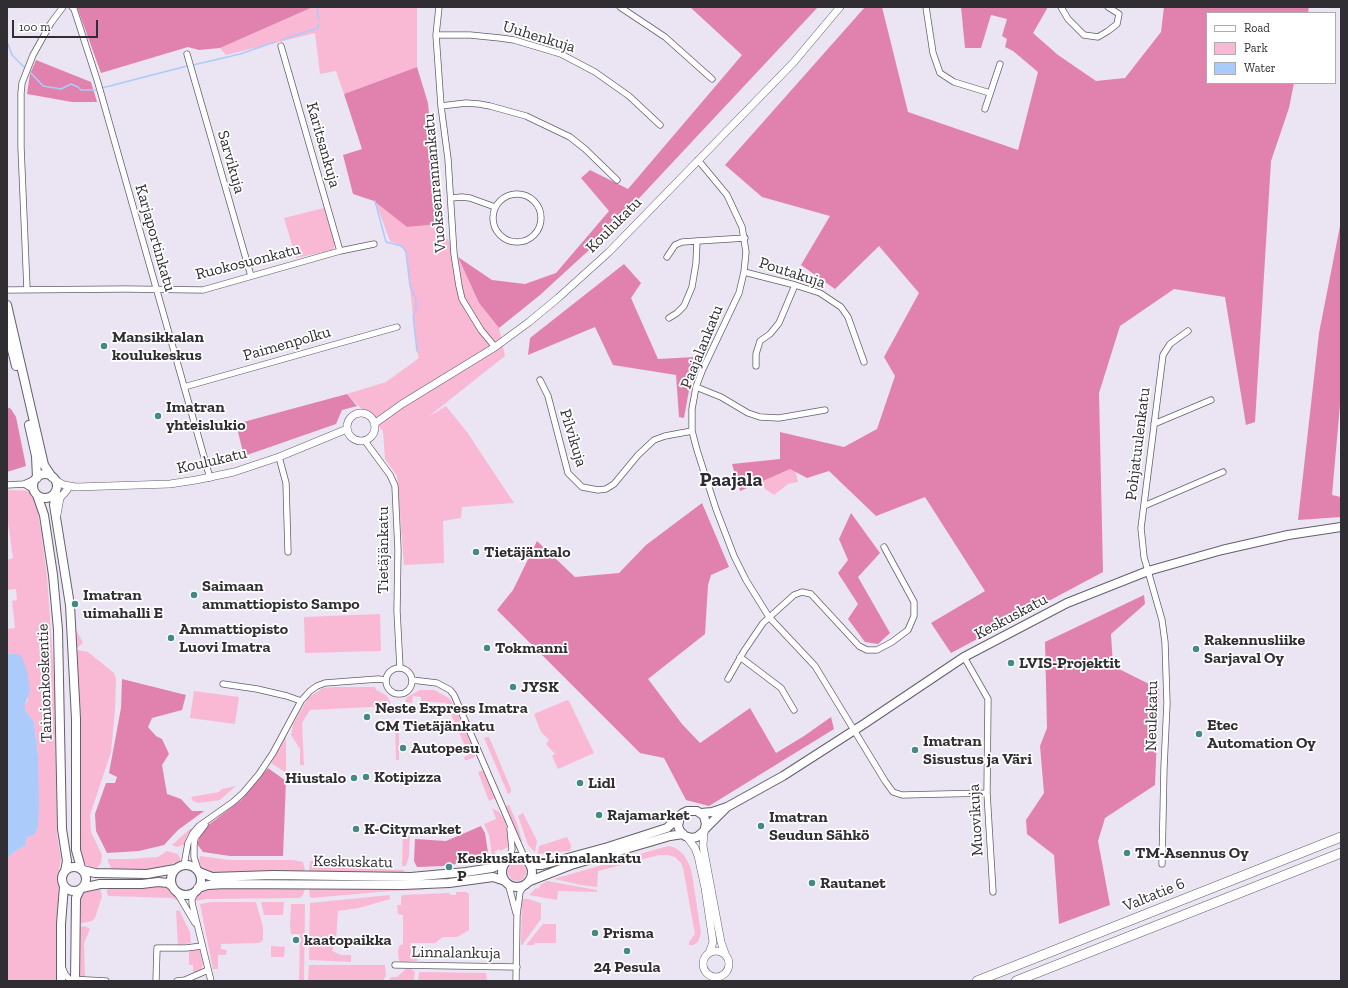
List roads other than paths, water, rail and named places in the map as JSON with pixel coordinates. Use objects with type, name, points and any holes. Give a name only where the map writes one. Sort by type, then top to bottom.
[{"type":"highway","name":"Valtatie 6","points":[[977,981],[1341,837]]},
{"type":"highway","name":"Valtatie 6","points":[[1016,981],[1341,853]]},
{"type":"main road","points":[[7,304],[44,465],[54,478],[57,487],[56,492],[48,498],[41,497],[36,492],[34,485],[37,478],[36,456],[7,330]]},
{"type":"main road","points":[[37,478],[44,475],[54,478]]},
{"type":"main road","name":"Tainionkoskentie","points":[[36,492],[44,514],[53,576],[58,630],[62,829],[67,860],[65,871]]},
{"type":"main road","name":"Tainionkoskentie","points":[[56,492],[54,505],[70,606],[76,719],[76,850],[82,869]]},
{"type":"main road","name":"Keskuskatu","points":[[701,813],[712,812],[727,807],[783,776],[964,657],[1067,603],[1148,571],[1254,542],[1341,527]]},
{"type":"main road","name":"Keskuskatu","points":[[705,830],[727,807]]},
{"type":"main road","points":[[692,810],[701,813],[706,820],[705,830],[697,837],[670,836],[571,865],[527,883],[515,886],[506,882],[502,870],[508,861],[518,857],[528,862],[542,865],[608,847],[667,828],[687,811],[692,810]]},
{"type":"main road","points":[[680,817],[678,826],[685,836]]},
{"type":"main road","name":"Keskuskatu","points":[[198,871],[212,877],[273,875],[411,876],[466,872],[492,868],[508,861]]},
{"type":"main road","points":[[527,883],[532,875],[528,862]]},
{"type":"main road","points":[[61,981],[63,881],[65,871],[69,867],[102,873],[146,874],[175,869],[184,865],[192,866],[198,871],[201,880],[197,890],[190,894],[184,895],[168,883],[158,882],[142,884],[100,884],[73,891],[64,886]]},
{"type":"main road","points":[[75,981],[76,898],[86,880],[85,873],[82,869]]},
{"type":"main road","points":[[174,888],[171,878],[175,869]]},
{"type":"main road","name":"Keskuskatu","points":[[197,890],[208,885],[225,884],[403,885],[449,883],[493,877],[506,882]]},
{"type":"street","points":[[27,289],[21,147],[22,83],[33,55],[51,23],[64,7]]},
{"type":"street","name":"Karjaportinkatu","points":[[72,7],[74,9],[98,83],[155,289],[210,478]]},
{"type":"street","name":"Vuoksenrannankatu","points":[[439,7],[436,36],[441,106],[448,159],[454,254],[459,286],[462,299],[481,330],[495,347]]},
{"type":"street","points":[[620,7],[665,37],[712,79]]},
{"type":"street","name":"Koulukatu","points":[[374,424],[402,404],[495,347],[558,298],[609,252],[793,63],[840,7]]},
{"type":"street","points":[[926,7],[933,53],[940,73],[954,82],[990,93]]},
{"type":"street","points":[[1061,7],[1068,19],[1084,35],[1098,37],[1116,24],[1119,14],[1108,7]]},
{"type":"street","name":"Uuhenkuja","points":[[436,36],[470,35],[514,40],[561,54],[595,72],[629,96],[660,126]]},
{"type":"street","name":"Karitsankuja","points":[[281,46],[340,251]]},
{"type":"street","name":"Sarvikuja","points":[[187,54],[251,276]]},
{"type":"street","points":[[985,109],[1000,64]]},
{"type":"street","points":[[441,106],[466,103],[479,104],[526,116],[570,137],[585,149],[617,180]]},
{"type":"street","name":"Paajalankatu","points":[[698,160],[728,195],[742,227],[745,238],[746,252],[744,272],[739,293],[708,357],[696,387],[692,408],[692,431],[716,509],[734,556],[746,580],[769,617],[816,666],[885,781],[894,792],[902,795],[987,793]]},
{"type":"street","points":[[517,194],[526,195],[533,199],[538,205],[541,213],[539,229],[534,236],[527,240],[519,242],[504,238],[494,225],[493,217],[495,207],[500,201],[508,196],[517,194]]},
{"type":"street","points":[[451,198],[470,198],[495,207]]},
{"type":"street","points":[[667,257],[675,245],[682,242],[745,238]]},
{"type":"street","points":[[669,318],[684,306],[692,287],[696,263],[696,241]]},
{"type":"street","name":"Ruokosuonkatu","points":[[7,290],[203,290],[340,251],[374,244]]},
{"type":"street","name":"Poutakuja","points":[[744,272],[820,293],[840,307],[848,317],[864,362]]},
{"type":"street","points":[[756,366],[756,354],[760,341],[770,334],[779,323],[795,285]]},
{"type":"street","name":"Paimenpolku","points":[[184,387],[397,327]]},
{"type":"street","name":"Pohjatuulenkatu","points":[[1148,571],[1144,557],[1141,528],[1163,355],[1170,344],[1188,331]]},
{"type":"street","name":"Pilvikuja","points":[[540,380],[548,396],[568,473],[582,487],[598,490],[606,489],[614,484],[638,454],[654,440],[665,436],[692,431]]},
{"type":"street","points":[[696,387],[760,417],[779,418],[825,410]]},
{"type":"street","points":[[1154,424],[1211,400]]},
{"type":"street","points":[[356,414],[369,416],[374,424],[374,432],[369,439],[365,441],[357,441],[350,437],[347,429],[349,420],[356,414]]},
{"type":"street","name":"Koulukatu","points":[[76,487],[170,484],[210,478],[234,472],[279,457],[347,429]]},
{"type":"street","name":"Tietäjänkatu","points":[[365,441],[390,475],[395,486],[398,550],[397,611],[400,668]]},
{"type":"street","points":[[279,457],[286,483],[288,552]]},
{"type":"street","points":[[1144,506],[1223,472]]},
{"type":"street","points":[[7,485],[24,484],[37,478]]},
{"type":"street","points":[[54,478],[64,485],[76,487]]},
{"type":"street","points":[[24,484],[36,492]]},
{"type":"street","points":[[56,492],[76,487]]},
{"type":"street","points":[[56,517],[60,498],[67,490]]},
{"type":"street","points":[[728,679],[752,638],[769,617],[794,595],[802,592],[811,594],[859,646],[867,650],[877,650],[892,642],[908,630],[914,616],[914,602],[884,547]]},
{"type":"street","name":"Neulekatu","points":[[1148,571],[1162,620],[1165,642],[1167,703],[1162,864]]},
{"type":"street","points":[[740,657],[781,688],[794,710]]},
{"type":"street","name":"Muovikuja","points":[[964,657],[988,699],[987,793],[992,892]]},
{"type":"street","points":[[394,668],[400,668],[408,671],[412,680],[408,690],[399,694],[390,690],[387,686],[386,680],[390,671],[394,668]]},
{"type":"street","points":[[184,865],[190,837],[199,826],[243,793],[259,774],[273,753],[301,701],[310,691],[325,683],[378,679],[386,680]]},
{"type":"street","points":[[412,680],[437,682],[450,690],[454,695],[509,823],[528,862]]},
{"type":"street","points":[[223,684],[257,689],[301,701]]},
{"type":"street","points":[[198,871],[194,857],[195,838],[208,820]]},
{"type":"street","points":[[508,861],[512,849],[509,823]]},
{"type":"street","points":[[705,830],[703,846],[721,942],[729,964],[722,978],[712,977],[706,973]]},
{"type":"street","points":[[685,836],[698,856],[706,894],[713,942],[709,954],[704,959],[703,964],[709,981]]},
{"type":"street","points":[[506,882],[517,915]]},
{"type":"street","points":[[516,981],[517,915],[520,892],[527,883]]},
{"type":"street","points":[[174,888],[187,907],[198,930]]},
{"type":"street","points":[[197,890],[192,899],[192,903],[211,981]]},
{"type":"street","points":[[156,981],[157,948],[186,948],[202,946]]},
{"type":"street","points":[[709,954],[718,951],[726,956]]},
{"type":"street","points":[[62,961],[67,978],[75,981],[106,981]]},
{"type":"street","name":"Linnalankuja","points":[[395,965],[517,967]]},
{"type":"street","points":[[177,981],[185,980],[208,970]]},
{"type":"water","points":[[7,653],[21,655],[27,671],[30,690],[25,705],[25,710],[34,722],[38,756],[39,803],[38,827],[34,835],[26,838],[26,845],[7,857]]},
{"type":"waterway","points":[[317,7],[319,20]]},
{"type":"waterway","points":[[281,40],[318,28],[318,24]]},
{"type":"waterway","points":[[193,65],[240,54],[275,42]]},
{"type":"waterway","points":[[8,44],[12,55],[25,68]]},
{"type":"waterway","points":[[102,88],[187,66]]},
{"type":"waterway","points":[[30,72],[43,86],[61,89],[71,84],[81,90],[96,90]]},
{"type":"waterway","points":[[375,201],[386,242],[402,246],[406,252],[410,286],[416,299],[416,310],[413,316],[417,351]]},
{"type":"place","name":"Mansikkalan koulukeskus","points":[[104,346]]},
{"type":"place","name":"Imatran yhteislukio","points":[[158,416]]},
{"type":"place","name":"Tietäjäntalo","points":[[476,552]]},
{"type":"place","name":"Saimaan ammattiopisto Sampo","points":[[194,595]]},
{"type":"place","name":"Imatran uimahalli E","points":[[75,604]]},
{"type":"place","name":"Ammattiopisto Luovi Imatra","points":[[171,638]]},
{"type":"place","name":"Tokmanni","points":[[487,648]]},
{"type":"place","name":"Rakennusliike Sarjaval Oy","points":[[1196,649]]},
{"type":"place","name":"LVIS-Projektit","points":[[1011,663]]},
{"type":"place","name":"JYSK","points":[[513,687]]},
{"type":"place","name":"Neste Express Imatra CM Tietäjänkatu","points":[[367,717]]},
{"type":"place","name":"Etec Automation Oy","points":[[1199,734]]},
{"type":"place","name":"Autopesu","points":[[403,748]]},
{"type":"place","name":"Imatran Sisustus ja Väri","points":[[915,750]]},
{"type":"place","name":"Kotipizza","points":[[366,777]]},
{"type":"place","name":"Hiustalo","points":[[354,778]]},
{"type":"place","name":"Lidl","points":[[580,783]]},
{"type":"place","name":"Rajamarket","points":[[599,815]]},
{"type":"place","name":"Imatran Seudun Sähkö","points":[[761,826]]},
{"type":"place","name":"K-Citymarket","points":[[356,829]]},
{"type":"place","name":"TM-Asennus Oy","points":[[1127,853]]},
{"type":"place","name":"Keskuskatu-Linnalankatu P","points":[[449,867]]},
{"type":"place","name":"Rautanet","points":[[812,883]]},
{"type":"place","name":"Prisma","points":[[595,933]]},
{"type":"place","name":"kaatopaikka","points":[[296,940]]},
{"type":"place","name":"24 Pesula","points":[[627,951]]},
{"type":"district","name":"Paajala","points":[[731,480]]}]
